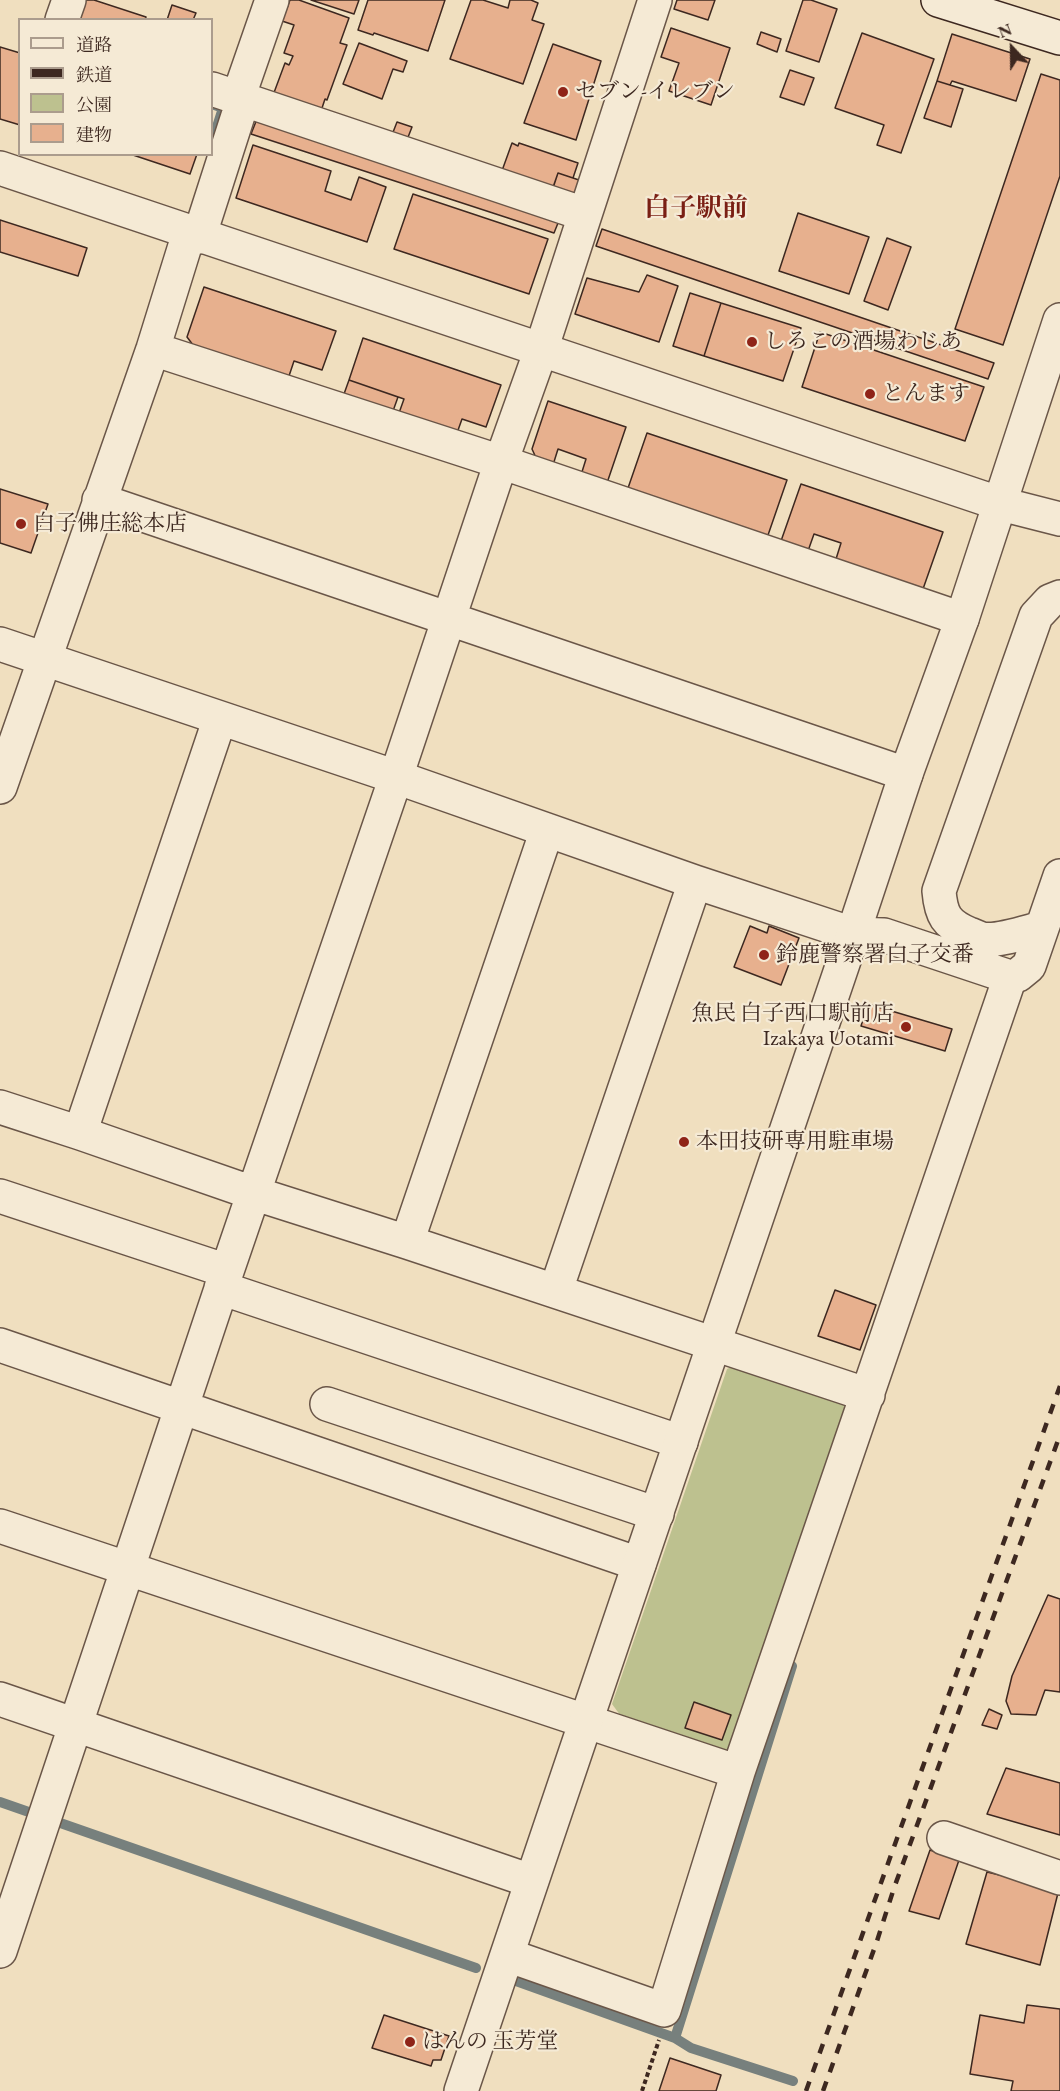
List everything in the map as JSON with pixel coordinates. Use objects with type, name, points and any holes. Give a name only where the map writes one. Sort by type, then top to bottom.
[{"type":"street","points":[[63,18],[69,0]]},
{"type":"street","points":[[0,787],[194,235],[231,96],[272,0]]},
{"type":"street","points":[[0,1951],[224,1279],[541,350],[655,0]]},
{"type":"street","points":[[938,0],[1060,38]]},
{"type":"street","points":[[231,96],[584,214]]},
{"type":"street","points":[[0,168],[1001,504],[1060,519]]},
{"type":"street","points":[[461,2091],[716,1343],[906,774],[1001,504],[1060,320]]},
{"type":"street","points":[[153,349],[501,462],[962,619]]},
{"type":"street","points":[[99,500],[906,774]]},
{"type":"street","points":[[1042,928],[1002,938],[982,940],[956,928],[945,917],[940,906],[939,891],[1036,616],[1050,601],[1060,597]]},
{"type":"street","points":[[0,644],[396,777],[695,882],[854,934],[884,935],[1010,977],[1018,975],[1029,966],[1060,876]]},
{"type":"street","points":[[80,1133],[220,718]]},
{"type":"street","points":[[407,1242],[547,830]]},
{"type":"street","points":[[556,1290],[695,882]]},
{"type":"street","points":[[502,1968],[664,2010],[738,1772],[1010,977]]},
{"type":"street","points":[[0,1107],[253,1194],[556,1290],[868,1395]]},
{"type":"street","points":[[0,1196],[224,1279],[681,1442]]},
{"type":"street","points":[[0,1345],[639,1564]]},
{"type":"street","points":[[327,1404],[657,1514]]},
{"type":"street","points":[[0,1526],[738,1772]]},
{"type":"street","points":[[0,1698],[531,1881]]},
{"type":"street","points":[[944,1838],[1060,1878]]},
{"type":"path","points":[[642,2091],[658,2044]]},
{"type":"green space","points":[[746,1360],[847,1395],[853,1411],[729,1754],[623,1719],[612,1704],[727,1369]]},
{"type":"building","points":[[85,0],[94,0],[146,17],[146,18],[79,18]]},
{"type":"building","points":[[290,0],[299,0],[349,18],[340,43],[347,45],[320,114],[272,98],[285,63],[289,65],[293,56],[284,53],[294,25],[282,21]]},
{"type":"building","points":[[311,0],[359,0],[354,14]]},
{"type":"building","points":[[368,0],[445,0],[428,51],[358,30]]},
{"type":"building","points":[[471,0],[483,0],[508,8],[510,0],[531,0],[538,3],[532,20],[544,24],[523,84],[450,59]]},
{"type":"building","points":[[677,0],[715,0],[708,20],[674,9]]},
{"type":"building","points":[[803,0],[811,0],[837,9],[819,62],[786,51]]},
{"type":"building","points":[[172,5],[196,13],[194,18],[168,18]]},
{"type":"building","points":[[671,28],[730,48],[711,105],[669,91],[679,63],[661,57]]},
{"type":"building","points":[[761,32],[781,39],[777,52],[757,44]]},
{"type":"building","points":[[862,33],[934,59],[901,153],[877,145],[884,125],[835,108]]},
{"type":"building","points":[[952,34],[1030,59],[1016,101],[952,81],[950,85],[937,81]]},
{"type":"building","points":[[359,43],[407,61],[403,72],[393,69],[382,99],[343,84]]},
{"type":"building","name":"セブン-イレブン","points":[[553,44],[601,61],[576,140],[524,123]]},
{"type":"building","points":[[0,47],[18,52],[18,124],[0,119]]},
{"type":"building","points":[[790,70],[814,78],[804,105],[780,97]]},
{"type":"building","points":[[1041,74],[1060,80],[1060,176],[1003,345],[955,329]]},
{"type":"building","points":[[937,81],[963,89],[951,127],[924,118]]},
{"type":"building","points":[[257,119],[560,218],[554,233],[251,134]]},
{"type":"building","points":[[397,122],[412,127],[405,145],[390,140]]},
{"type":"building","points":[[512,143],[518,146],[519,143],[578,163],[573,178],[558,173],[551,193],[499,179]]},
{"type":"building","points":[[253,145],[331,171],[325,191],[351,200],[359,177],[386,187],[367,242],[236,198]]},
{"type":"building","points":[[136,156],[196,156],[190,174]]},
{"type":"building","points":[[558,173],[579,180],[572,201],[551,194]]},
{"type":"building","points":[[413,194],[548,239],[529,294],[394,249]]},
{"type":"building","points":[[798,213],[869,237],[849,294],[779,271]]},
{"type":"building","points":[[0,220],[87,248],[78,276],[0,252]]},
{"type":"building","points":[[602,229],[994,363],[988,379],[596,246]]},
{"type":"building","points":[[887,238],[911,247],[888,310],[864,301]]},
{"type":"building","points":[[647,275],[678,286],[659,342],[575,314],[587,278],[639,292]]},
{"type":"building","points":[[204,287],[336,331],[322,370],[294,361],[289,376],[193,345],[187,337]]},
{"type":"building","points":[[690,293],[721,303],[704,356],[673,346]]},
{"type":"building","name":"しろこの酒場わじあ","points":[[721,303],[801,328],[783,381],[704,356]]},
{"type":"building","points":[[820,332],[984,387],[965,441],[802,387]]},
{"type":"building","points":[[363,338],[501,385],[486,427],[462,419],[457,433],[399,413],[404,399],[349,380]]},
{"type":"building","points":[[349,380],[398,397],[393,411],[344,394]]},
{"type":"building","points":[[548,401],[626,427],[607,483],[581,475],[586,459],[558,449],[553,465],[537,460],[532,449]]},
{"type":"building","points":[[647,433],[787,480],[767,538],[627,491]]},
{"type":"building","points":[[801,484],[943,532],[923,589],[836,559],[841,543],[814,534],[808,551],[781,541]]},
{"type":"building","name":"白子佛庄総本店","points":[[0,489],[48,504],[31,553],[0,543]]},
{"type":"building","points":[[750,926],[767,933],[769,926],[799,938],[781,985],[734,967]]},
{"type":"building","name":"魚民 白子西口駅前店 Izakaya Uotami","points":[[868,1004],[952,1029],[945,1051],[861,1026]]},
{"type":"building","points":[[835,1290],[876,1305],[860,1350],[818,1336]]},
{"type":"building","points":[[1048,1595],[1060,1599],[1060,1692],[1045,1690],[1036,1715],[1011,1714],[1006,1701],[1012,1676]]},
{"type":"building","points":[[694,1702],[731,1715],[722,1740],[685,1728]]},
{"type":"building","points":[[989,1709],[1002,1715],[997,1729],[982,1725]]},
{"type":"building","points":[[1006,1768],[1060,1783],[1060,1835],[987,1814]]},
{"type":"building","points":[[930,1850],[959,1860],[939,1919],[909,1911]]},
{"type":"building","points":[[987,1872],[1059,1889],[1040,1965],[966,1944]]},
{"type":"building","points":[[1027,2005],[1060,2009],[1060,2091],[1011,2091],[1013,2081],[970,2074],[980,2015],[1024,2023]]},
{"type":"building","name":"はんの 玉芳堂","points":[[384,2015],[449,2036],[441,2060],[433,2060],[431,2066],[372,2048]]},
{"type":"building","points":[[670,2058],[721,2075],[716,2091],[659,2091]]},
{"type":"waterway","points":[[213,104],[223,108],[216,130]]},
{"type":"waterway","points":[[675,2038],[792,1666]]},
{"type":"waterway","points":[[0,1802],[476,1968]]},
{"type":"waterway","points":[[516,1981],[675,2038],[691,2048],[793,2081]]},
{"type":"railway","points":[[806,2091],[1060,1386]]},
{"type":"railway","points":[[823,2091],[894,1888],[1060,1435]]},
{"type":"place","name":"セブン-イレブン","points":[[563,92]]},
{"type":"place","name":"しろこの酒場わじあ","points":[[752,342]]},
{"type":"place","name":"とんます","points":[[870,394]]},
{"type":"place","name":"白子佛庄総本店","points":[[21,524]]},
{"type":"place","name":"鈴鹿警察署白子交番","points":[[764,955]]},
{"type":"place","name":"魚民 白子西口駅前店 Izakaya Uotami","points":[[906,1027]]},
{"type":"place","name":"本田技研専用駐車場","points":[[684,1142]]},
{"type":"place","name":"はんの 玉芳堂","points":[[410,2042]]},
{"type":"district","name":"白子駅前","points":[[696,209]]}]
